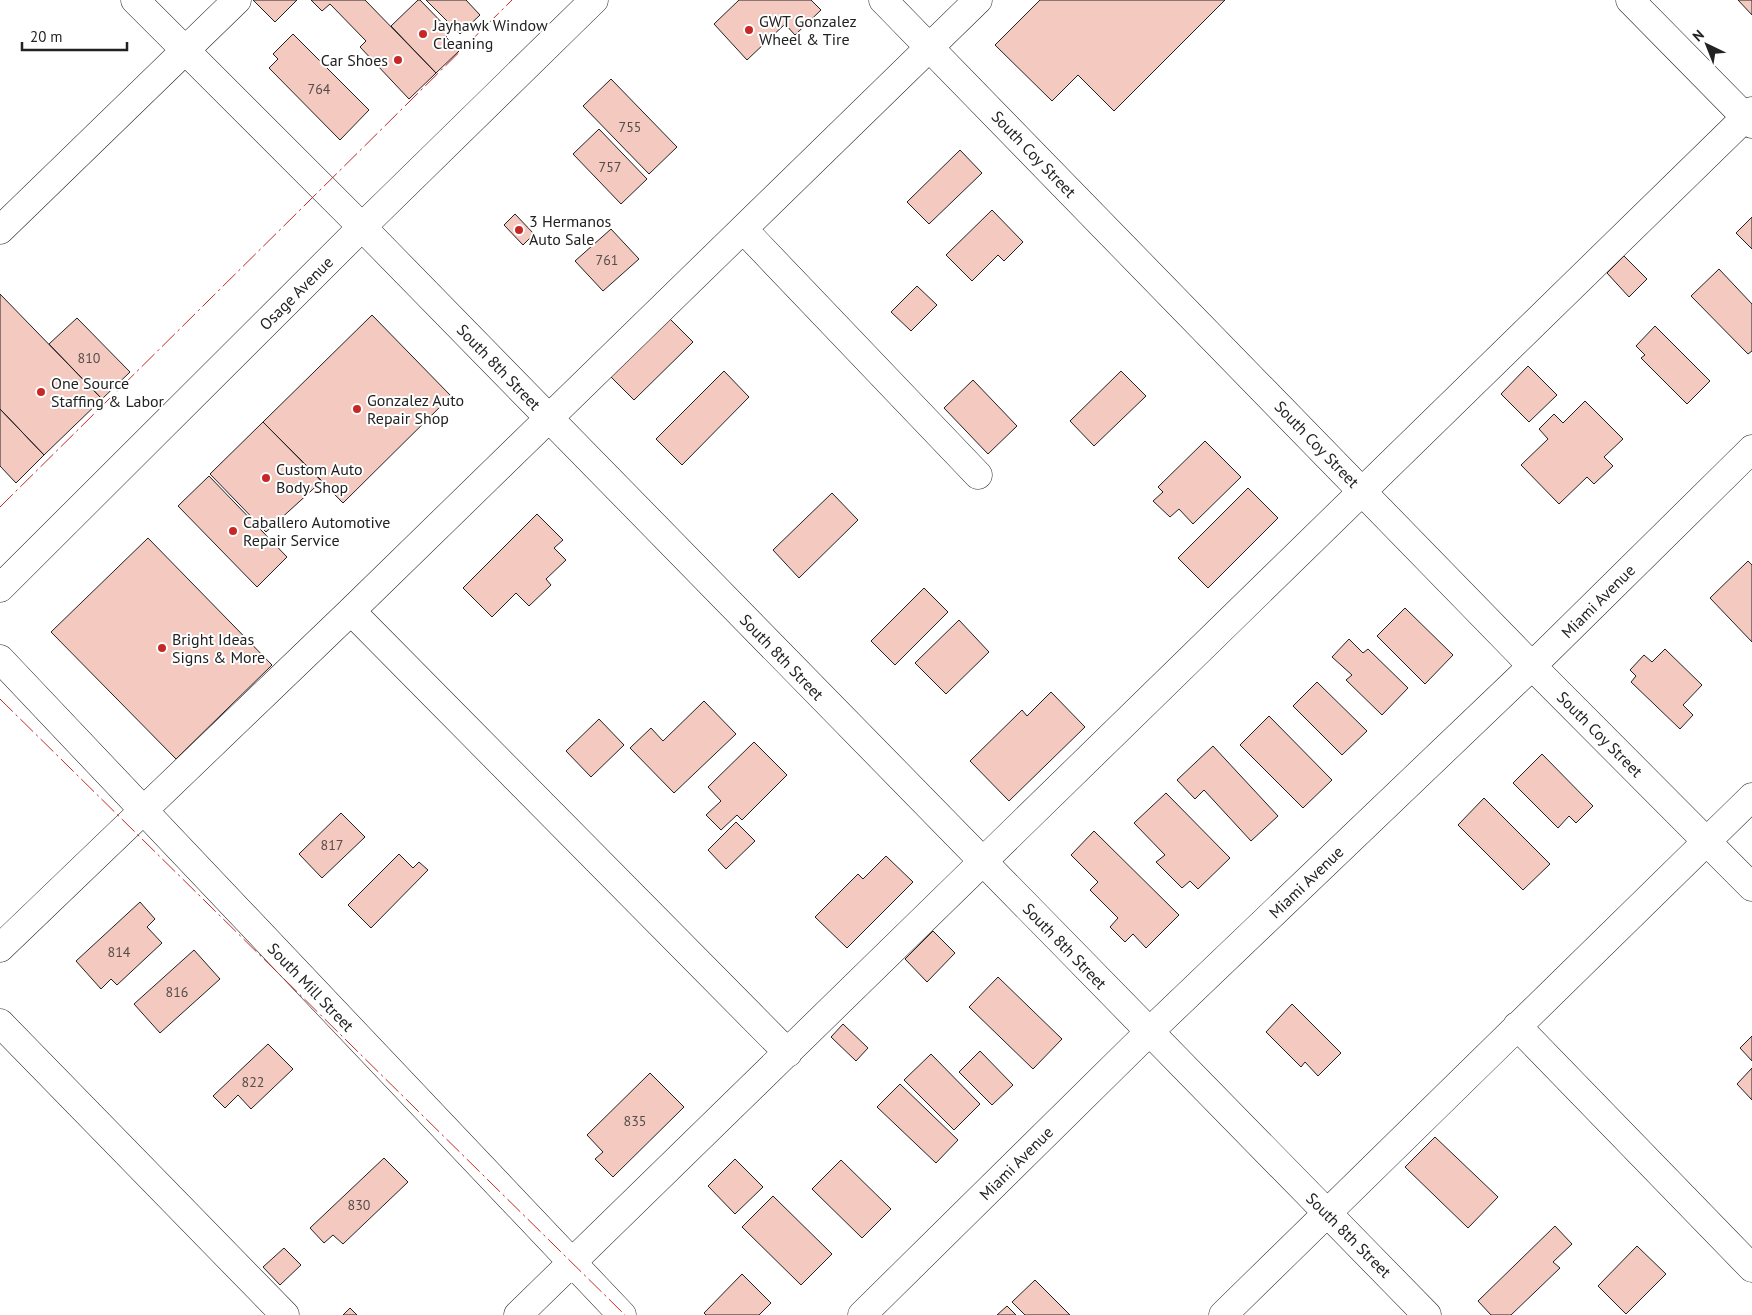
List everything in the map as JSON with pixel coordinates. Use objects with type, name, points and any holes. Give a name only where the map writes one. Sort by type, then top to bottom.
[{"type":"street","name":"South 8th Street","points":[[135,0],[362,227],[1427,1315]]},
{"type":"street","points":[[0,230],[237,0]]},
{"type":"street","name":"Osage Avenue","points":[[0,588],[362,227],[594,0]]},
{"type":"street","name":"South Coy Street","points":[[883,0],[1532,666],[1752,887]]},
{"type":"street","points":[[0,948],[352,611],[978,0]]},
{"type":"street","points":[[518,1315],[788,1053],[1361,490],[1750,117],[1630,0]]},
{"type":"street","points":[[743,229],[978,475]]},
{"type":"street","name":"Miami Avenue","points":[[862,1315],[1149,1032],[1532,666],[1752,449]]},
{"type":"street","points":[[352,611],[788,1053]]},
{"type":"street","name":"South Mill Street","points":[[0,659],[622,1315]]},
{"type":"street","points":[[1223,1315],[1752,797]]},
{"type":"street","points":[[0,1023],[285,1315]]},
{"type":"street","points":[[1517,1026],[1752,1268]]},
{"type":"building","points":[[253,0],[297,0],[275,22]]},
{"type":"building","name":"Car Shoes","points":[[311,0],[365,0],[436,73],[409,99],[360,47],[366,41],[330,4],[322,11]]},
{"type":"building","name":"Jayhawk Window Cleaning","points":[[418,0],[451,32],[446,37],[459,51],[436,73],[391,26]]},
{"type":"building","points":[[426,0],[466,0],[480,15],[460,34]]},
{"type":"building","name":"GWT Gonzalez Wheel & Tire","points":[[739,0],[811,0],[821,10],[795,35],[785,24],[747,60],[714,24]]},
{"type":"building","points":[[1040,0],[1225,0],[1114,111],[1078,75],[1052,101],[995,45]]},
{"type":"building","points":[[1738,0],[1752,0],[1752,15]]},
{"type":"building","points":[[293,34],[369,110],[340,140],[269,68],[278,59],[273,54]]},
{"type":"building","points":[[611,79],[677,147],[649,174],[583,106]]},
{"type":"building","points":[[599,129],[647,179],[621,204],[573,154]]},
{"type":"building","points":[[960,150],[982,173],[929,224],[907,202]]},
{"type":"building","points":[[992,210],[1023,242],[1004,261],[998,255],[972,281],[946,255]]},
{"type":"building","name":"3 Hermanos Auto Sale","points":[[515,214],[534,234],[523,245],[504,225]]},
{"type":"building","points":[[1752,217],[1752,249],[1736,233]]},
{"type":"building","points":[[611,229],[639,259],[603,291],[575,261]]},
{"type":"building","points":[[1624,256],[1647,279],[1629,297],[1607,273]]},
{"type":"building","points":[[1719,269],[1752,304],[1752,351],[1748,354],[1691,296]]},
{"type":"building","points":[[917,286],[937,305],[911,331],[891,312]]},
{"type":"building","points":[[0,294],[102,399],[44,455],[0,409]]},
{"type":"building","name":"Gonzalez Auto Repair Shop","points":[[372,315],[451,396],[343,503],[263,422]]},
{"type":"building","points":[[77,318],[130,372],[102,399],[49,344]]},
{"type":"building","points":[[669,318],[693,342],[634,400],[610,376]]},
{"type":"building","points":[[1655,326],[1710,381],[1687,404],[1641,358],[1645,355],[1636,346]]},
{"type":"building","points":[[1528,366],[1557,395],[1529,422],[1501,394]]},
{"type":"building","points":[[724,371],[749,397],[682,465],[656,439]]},
{"type":"building","points":[[1121,371],[1146,396],[1094,446],[1070,421]]},
{"type":"building","points":[[973,380],[1017,426],[988,454],[944,408]]},
{"type":"building","points":[[1585,401],[1623,439],[1604,457],[1613,466],[1594,484],[1587,477],[1559,504],[1521,465],[1548,439],[1539,429],[1554,414],[1563,423]]},
{"type":"building","points":[[0,409],[44,455],[16,483],[0,466]]},
{"type":"building","name":"Custom Auto Body Shop","points":[[263,422],[322,481],[266,532],[210,474]]},
{"type":"building","points":[[1205,441],[1241,477],[1193,524],[1179,509],[1170,517],[1153,501],[1163,492],[1158,487]]},
{"type":"building","name":"Caballero Automotive Repair Service","points":[[209,476],[287,557],[257,587],[178,506]]},
{"type":"building","points":[[1248,488],[1278,518],[1208,588],[1178,558]]},
{"type":"building","points":[[832,493],[858,520],[799,578],[773,550]]},
{"type":"building","points":[[537,514],[563,540],[554,548],[566,560],[546,579],[551,585],[529,606],[516,593],[492,617],[463,588]]},
{"type":"building","name":"Bright Ideas Signs & More","points":[[148,538],[272,665],[176,759],[51,632]]},
{"type":"building","points":[[1748,561],[1752,565],[1752,642],[1710,598]]},
{"type":"building","points":[[924,588],[948,612],[895,665],[871,641]]},
{"type":"building","points":[[1405,608],[1453,655],[1425,684],[1377,636]]},
{"type":"building","points":[[959,620],[989,652],[946,694],[915,663]]},
{"type":"building","points":[[1349,639],[1363,653],[1368,649],[1408,688],[1382,715],[1346,680],[1352,675],[1332,657]]},
{"type":"building","points":[[1665,649],[1702,685],[1683,705],[1693,715],[1680,729],[1631,682],[1636,676],[1630,670],[1644,655],[1652,662]]},
{"type":"building","points":[[1317,682],[1367,731],[1342,755],[1293,706]]},
{"type":"building","points":[[1051,692],[1085,727],[1009,801],[970,761],[1022,710],[1027,716]]},
{"type":"building","points":[[704,701],[736,734],[674,793],[630,748],[651,728],[663,741]]},
{"type":"building","points":[[1269,716],[1332,780],[1303,808],[1240,745]]},
{"type":"building","points":[[599,719],[624,745],[591,777],[566,751]]},
{"type":"building","points":[[754,742],[787,775],[742,820],[737,815],[721,830],[706,815],[721,801],[708,787]]},
{"type":"building","points":[[1213,746],[1278,816],[1251,841],[1204,790],[1195,799],[1177,780]]},
{"type":"building","points":[[1542,754],[1593,806],[1576,823],[1569,816],[1558,828],[1513,783]]},
{"type":"building","points":[[1166,793],[1230,858],[1198,889],[1190,881],[1182,888],[1156,862],[1165,855],[1134,823]]},
{"type":"building","points":[[1484,798],[1550,864],[1523,890],[1458,825]]},
{"type":"building","points":[[341,813],[365,837],[322,878],[299,854]]},
{"type":"building","points":[[736,822],[755,841],[726,869],[708,850]]},
{"type":"building","points":[[1094,831],[1179,915],[1146,948],[1133,934],[1125,942],[1110,927],[1118,918],[1090,890],[1098,882],[1071,855]]},
{"type":"building","points":[[399,854],[413,868],[419,862],[428,870],[371,928],[348,905]]},
{"type":"building","points":[[886,856],[913,882],[847,948],[815,917],[858,874],[863,879]]},
{"type":"building","points":[[140,902],[155,919],[147,927],[162,943],[117,985],[111,979],[101,989],[76,961]]},
{"type":"building","points":[[933,931],[955,953],[927,982],[905,959]]},
{"type":"building","points":[[194,950],[220,979],[160,1033],[134,1004]]},
{"type":"building","points":[[998,977],[1062,1039],[1033,1069],[969,1007]]},
{"type":"building","points":[[1292,1004],[1341,1053],[1318,1076],[1305,1062],[1301,1067],[1266,1032]]},
{"type":"building","points":[[843,1024],[868,1048],[856,1061],[831,1037]]},
{"type":"building","points":[[1752,1036],[1752,1061],[1740,1048]]},
{"type":"building","points":[[268,1044],[293,1069],[251,1109],[238,1095],[225,1108],[213,1096]]},
{"type":"building","points":[[980,1051],[1013,1085],[992,1105],[959,1072]]},
{"type":"building","points":[[931,1054],[980,1104],[954,1130],[904,1080]]},
{"type":"building","points":[[1752,1068],[1752,1100],[1737,1084]]},
{"type":"building","points":[[650,1073],[684,1107],[613,1177],[595,1159],[603,1152],[587,1135]]},
{"type":"building","points":[[900,1084],[958,1140],[936,1163],[877,1107]]},
{"type":"building","points":[[1435,1137],[1498,1197],[1468,1228],[1405,1167]]},
{"type":"building","points":[[384,1158],[408,1182],[343,1244],[333,1235],[324,1243],[310,1228]]},
{"type":"building","points":[[735,1159],[763,1187],[735,1214],[708,1186]]},
{"type":"building","points":[[841,1160],[891,1209],[862,1238],[812,1189]]},
{"type":"building","points":[[773,1196],[832,1254],[801,1285],[742,1227]]},
{"type":"building","points":[[1555,1226],[1572,1244],[1553,1262],[1560,1268],[1511,1315],[1491,1315],[1478,1301]]},
{"type":"building","points":[[1637,1246],[1666,1274],[1626,1314],[1598,1286]]},
{"type":"building","points":[[284,1248],[301,1265],[280,1285],[263,1267]]},
{"type":"building","points":[[742,1274],[771,1303],[759,1315],[706,1315],[704,1313]]},
{"type":"building","points":[[1035,1280],[1070,1315],[1025,1315],[1012,1302]]},
{"type":"building","points":[[1007,1306],[1016,1315],[997,1315]]},
{"type":"building","points":[[350,1308],[357,1315],[343,1315]]},
{"type":"power","points":[[0,507],[512,0]]},
{"type":"power","points":[[0,699],[625,1315]]},
{"type":"place","name":"GWT Gonzalez Wheel & Tire","points":[[749,30]]},
{"type":"place","name":"Jayhawk Window Cleaning","points":[[423,34]]},
{"type":"place","name":"Car Shoes","points":[[398,60]]},
{"type":"place","name":"3 Hermanos Auto Sale","points":[[519,230]]},
{"type":"place","name":"One Source Staffing & Labor","points":[[41,392]]},
{"type":"place","name":"Gonzalez Auto Repair Shop","points":[[357,409]]},
{"type":"place","name":"Custom Auto Body Shop","points":[[266,478]]},
{"type":"place","name":"Caballero Automotive Repair Service","points":[[233,531]]},
{"type":"place","name":"Bright Ideas Signs & More","points":[[162,648]]}]
